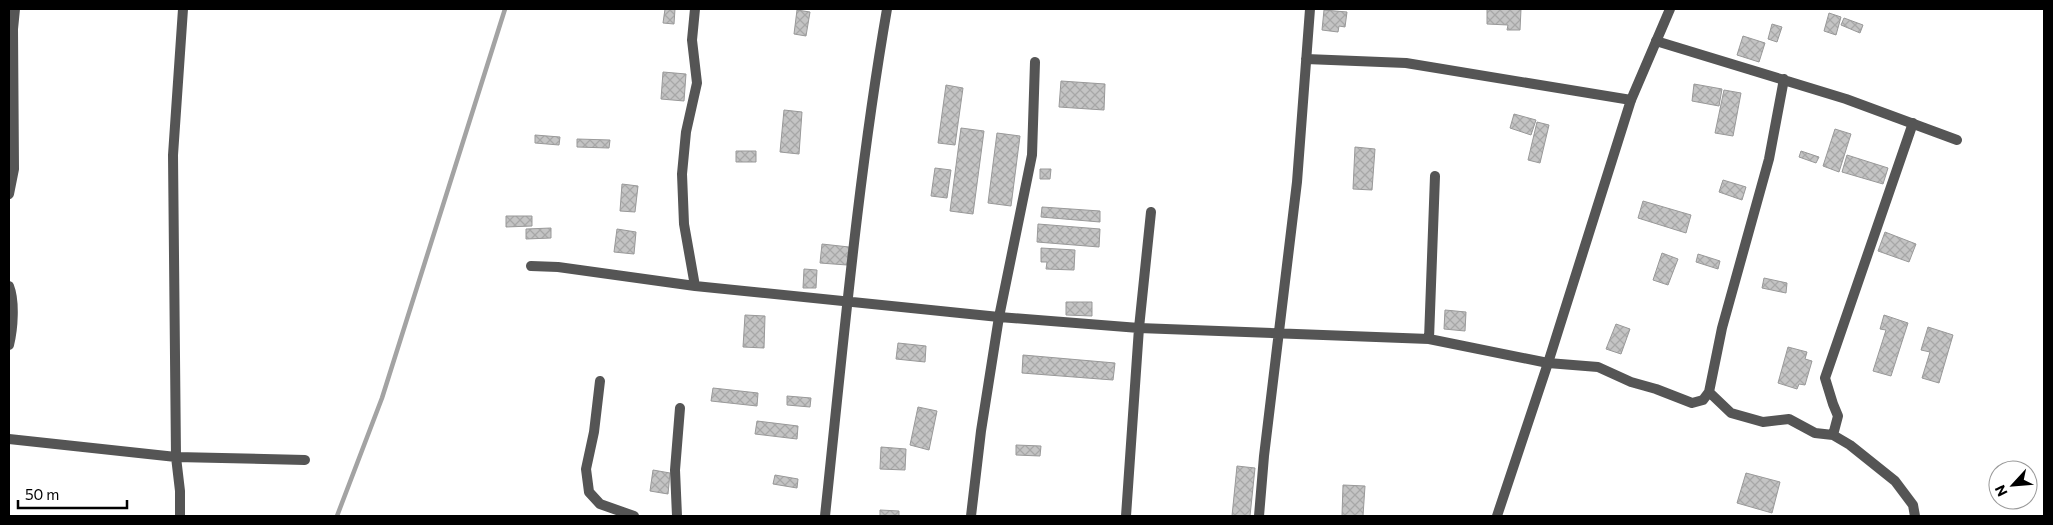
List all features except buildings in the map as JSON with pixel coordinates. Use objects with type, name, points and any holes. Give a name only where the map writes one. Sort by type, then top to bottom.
[{"type":"street","points":[[9,194],[14,169],[11,28],[14,9]]},
{"type":"street","points":[[180,516],[180,491],[176,457],[172,155],[183,9]]},
{"type":"street","points":[[695,286],[684,224],[682,174],[686,132],[697,83],[692,40],[696,9]]},
{"type":"street","points":[[825,516],[848,302],[876,71],[888,9]]},
{"type":"street","points":[[1259,516],[1264,456],[1297,182],[1310,9]]},
{"type":"street","points":[[1497,516],[1548,363],[1631,100],[1670,9]]},
{"type":"street","points":[[1656,41],[1846,99],[1957,140]]},
{"type":"street","points":[[1306,59],[1406,63],[1631,100]]},
{"type":"street","points":[[971,516],[981,431],[999,317],[1032,155],[1035,62]]},
{"type":"street","points":[[531,266],[695,286],[999,317],[1139,328],[1429,339],[1548,363],[1598,367],[1631,382],[1656,389],[1692,403],[1703,400],[1709,392],[1722,328],[1769,159],[1784,79]]},
{"type":"street","points":[[1833,435],[1838,416],[1825,378],[1913,124]]},
{"type":"street","points":[[1429,339],[1435,176]]},
{"type":"street","points":[[1126,516],[1139,328],[1151,212]]},
{"type":"street","points":[[9,286],[13,297],[9,345]]},
{"type":"street","points":[[600,382],[594,432],[586,468],[589,492],[600,504],[634,516]]},
{"type":"street","points":[[1709,392],[1731,413],[1763,422],[1789,419],[1814,433],[1833,435],[1850,445],[1894,480],[1913,505],[1915,516]]},
{"type":"street","points":[[677,516],[675,470],[680,408]]},
{"type":"street","points":[[9,439],[176,457],[305,460]]},
{"type":"waterway","points":[[337,516],[382,398],[505,9]]}]
